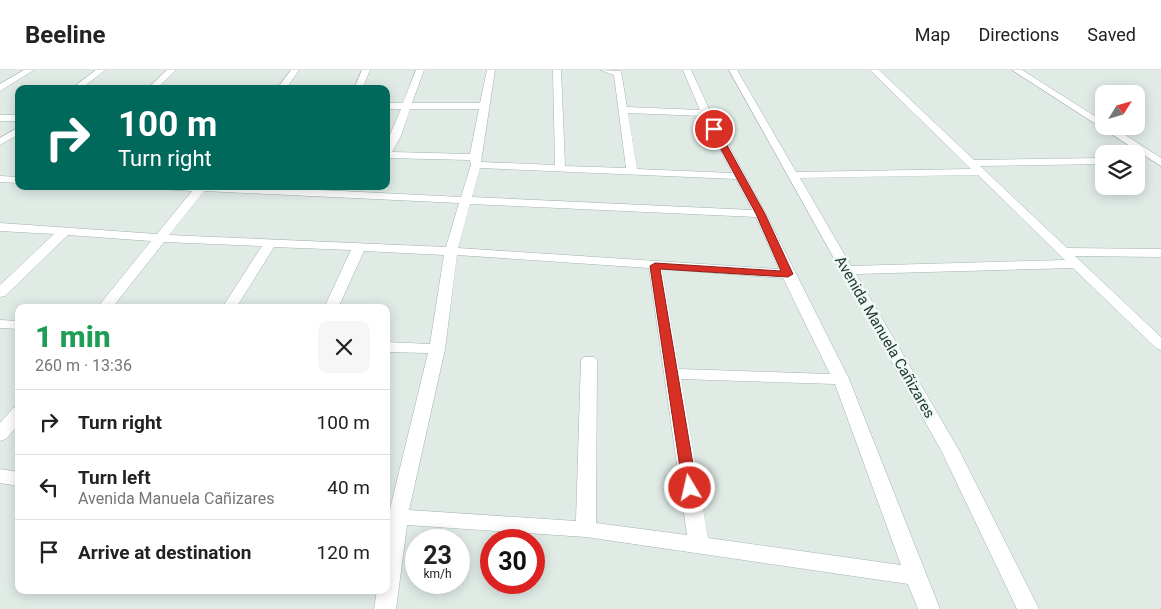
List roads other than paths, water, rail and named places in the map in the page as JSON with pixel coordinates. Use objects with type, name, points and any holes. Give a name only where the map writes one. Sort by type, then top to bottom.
[{"type":"street","points":[[0,88],[30,70]]},
{"type":"street","points":[[80,85],[101,70]]},
{"type":"street","points":[[155,85],[172,70]]},
{"type":"street","points":[[284,85],[296,70]]},
{"type":"street","points":[[360,85],[366,70]]},
{"type":"street","points":[[390,147],[396,136],[420,70]]},
{"type":"street","points":[[390,543],[392,516],[437,348],[451,251],[475,161],[491,70]]},
{"type":"street","points":[[557,70],[560,168]]},
{"type":"street","points":[[604,70],[618,73],[632,172]]},
{"type":"street","points":[[687,70],[706,113],[760,214],[841,379],[929,609]]},
{"type":"street","name":"Avenida Manuela Cañizares","points":[[734,70],[951,452],[1028,609]]},
{"type":"street","points":[[874,70],[1161,345]]},
{"type":"street","points":[[1016,70],[1095,120]]},
{"type":"street","points":[[390,106],[484,106]]},
{"type":"street","points":[[623,110],[706,113]]},
{"type":"street","points":[[0,118],[15,118]]},
{"type":"street","points":[[3,140],[15,132]]},
{"type":"street","points":[[1118,135],[1158,161]]},
{"type":"street","points":[[390,154],[560,168],[738,176]]},
{"type":"street","points":[[1145,160],[1158,161]]},
{"type":"street","points":[[972,163],[1095,161]]},
{"type":"street","points":[[792,175],[981,172]]},
{"type":"street","points":[[0,179],[15,180]]},
{"type":"street","points":[[107,304],[199,190]]},
{"type":"street","points":[[268,190],[760,214]]},
{"type":"street","points":[[0,227],[270,244],[451,251],[788,274]]},
{"type":"street","points":[[0,293],[64,232]]},
{"type":"street","points":[[232,304],[270,244]]},
{"type":"street","points":[[333,304],[359,247]]},
{"type":"street","points":[[1064,252],[1161,253]]},
{"type":"street","points":[[846,270],[1076,264]]},
{"type":"street","points":[[655,266],[699,546]]},
{"type":"street","points":[[0,324],[15,325]]},
{"type":"street","points":[[390,347],[437,348]]},
{"type":"street","points":[[586,529],[589,360]]},
{"type":"street","points":[[672,374],[841,379]]},
{"type":"street","points":[[0,435],[15,417]]},
{"type":"street","points":[[0,476],[15,478]]},
{"type":"street","points":[[392,516],[586,529],[915,576]]},
{"type":"street","points":[[385,609],[386,594]]}]
